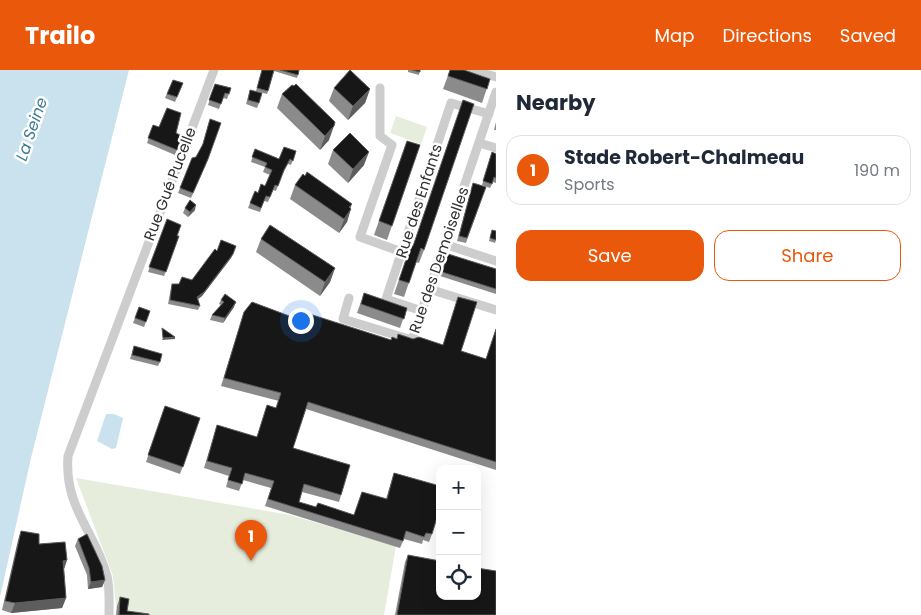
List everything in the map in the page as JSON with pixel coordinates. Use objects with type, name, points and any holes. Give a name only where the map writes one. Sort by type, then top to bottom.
[{"type":"street","name":"Rue Gué Pucelle","points":[[109,615],[108,578],[71,497],[66,476],[68,456],[214,70]]},
{"type":"street","points":[[471,70],[496,77]]},
{"type":"street","points":[[380,88],[380,136],[392,145],[360,237],[402,252]]},
{"type":"street","name":"Rue des Demoiselles","points":[[349,298],[343,319],[412,340],[496,92]]},
{"type":"street","name":"Rue des Enfants","points":[[422,311],[386,299],[451,103],[489,114]]},
{"type":"street","points":[[479,143],[496,148]]},
{"type":"street","points":[[444,244],[496,261]]},
{"type":"street","points":[[429,289],[496,310]]},
{"type":"green space","points":[[396,116],[427,127],[421,144],[390,133]]},
{"type":"green space","points":[[76,478],[290,515],[396,546],[384,615],[117,615],[113,576]]},
{"type":"water","name":"La Seine","points":[[0,70],[129,70],[31,458],[0,597]]},
{"type":"water","points":[[106,414],[114,414],[123,418],[116,448],[112,449],[97,441]]},
{"type":"building","points":[[262,70],[274,70],[268,91],[257,88]]},
{"type":"building","points":[[280,70],[299,70],[298,75]]},
{"type":"building","points":[[350,70],[370,89],[353,106],[334,88]]},
{"type":"building","points":[[450,70],[464,70],[490,79],[487,89],[448,76]]},
{"type":"building","points":[[173,80],[183,83],[177,97],[167,94]]},
{"type":"building","points":[[215,84],[231,88],[229,94],[225,93],[221,104],[209,100]]},
{"type":"building","points":[[296,84],[335,122],[334,126],[325,136],[282,94],[292,85]]},
{"type":"building","points":[[250,90],[262,93],[259,103],[248,100]]},
{"type":"building","points":[[463,100],[474,104],[424,250],[421,248],[409,283],[399,280],[411,245],[413,246]]},
{"type":"building","points":[[167,108],[181,113],[176,133],[182,136],[177,150],[148,138],[153,125],[159,127]]},
{"type":"building","points":[[210,119],[221,123],[193,193],[180,188],[192,158],[196,157],[203,144]]},
{"type":"building","points":[[350,133],[369,152],[353,169],[333,150]]},
{"type":"building","points":[[407,141],[420,145],[392,226],[379,221]]},
{"type":"building","points":[[284,147],[296,151],[293,161],[290,159],[284,170],[278,186],[275,185],[270,197],[266,196],[261,208],[250,203],[255,191],[258,193],[261,184],[265,186],[272,170],[265,167],[267,163],[252,157],[255,149],[279,159]]},
{"type":"building","points":[[492,152],[496,154],[496,178],[494,177],[492,184],[483,181]]},
{"type":"building","points":[[307,172],[352,204],[344,219],[295,185],[303,174],[305,176]]},
{"type":"building","points":[[473,183],[486,187],[467,238],[459,236]]},
{"type":"building","points":[[190,200],[196,205],[190,212],[185,208]]},
{"type":"building","points":[[167,219],[181,225],[166,272],[149,267]]},
{"type":"building","points":[[270,225],[335,268],[325,282],[261,239]]},
{"type":"building","points":[[492,230],[496,231],[496,240],[490,238]]},
{"type":"building","points":[[221,240],[236,246],[233,254],[204,292],[197,297],[200,306],[170,300],[172,284],[179,284],[182,277],[192,280],[215,249],[217,251]]},
{"type":"building","points":[[448,254],[496,269],[496,289],[442,272]]},
{"type":"building","points":[[364,293],[407,308],[404,319],[361,304]]},
{"type":"building","points":[[225,294],[236,302],[225,318],[212,315],[224,302],[221,300]]},
{"type":"building","points":[[458,297],[477,302],[461,351],[486,359],[496,329],[496,462],[308,402],[293,448],[350,465],[341,495],[304,484],[299,502],[316,507],[318,503],[354,515],[362,492],[387,499],[394,473],[436,485],[436,521],[432,534],[426,533],[424,537],[406,531],[403,541],[268,499],[274,481],[245,473],[242,484],[228,480],[232,468],[207,461],[217,425],[257,437],[267,405],[276,408],[281,393],[224,378],[244,312],[252,302],[292,317],[297,310],[391,340],[392,337],[397,339],[398,334],[413,339],[419,337],[443,345]]},
{"type":"building","points":[[139,307],[150,311],[146,322],[135,318]]},
{"type":"building","points":[[162,328],[175,337],[163,338]]},
{"type":"building","points":[[134,346],[162,354],[160,362],[132,355]]},
{"type":"building","points":[[165,406],[200,418],[183,467],[148,455]]},
{"type":"building","points":[[21,531],[39,534],[39,544],[65,542],[67,560],[63,561],[66,598],[15,603],[5,601]]},
{"type":"building","points":[[87,534],[102,566],[105,580],[91,582],[89,568],[78,539]]},
{"type":"building","points":[[408,555],[436,560],[436,600],[481,600],[481,569],[496,571],[496,615],[397,615]]},
{"type":"building","points":[[120,597],[129,599],[127,611],[149,615],[119,615]]},
{"type":"place","name":"Stade Robert-Chalmeau","points":[[251,561]]}]
